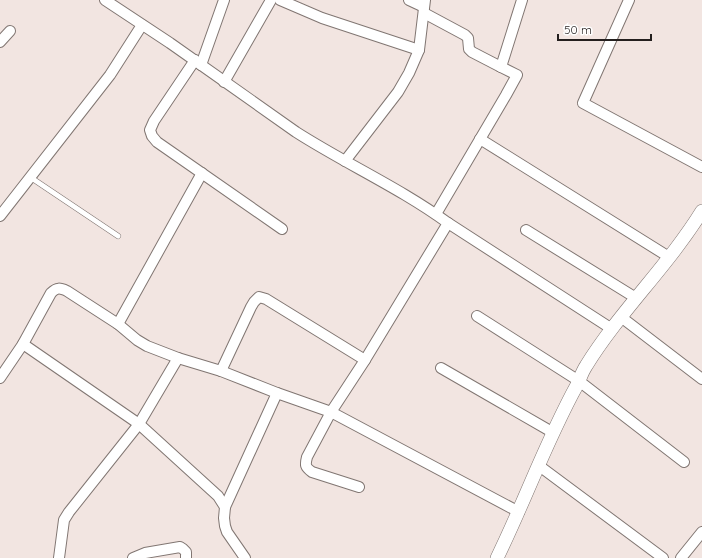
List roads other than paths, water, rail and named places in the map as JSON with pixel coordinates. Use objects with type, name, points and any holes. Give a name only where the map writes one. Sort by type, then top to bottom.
[{"type":"street","points":[[105,0],[198,62],[296,132],[436,214],[612,328]]},
{"type":"street","points":[[224,0],[198,62],[154,121],[150,130],[152,136],[157,142],[282,229]]},
{"type":"street","points":[[224,82],[271,0]]},
{"type":"street","points":[[280,0],[322,18],[419,50]]},
{"type":"street","points":[[409,0],[424,7],[465,35],[468,38],[469,49],[472,52],[517,75],[436,214]]},
{"type":"street","points":[[501,67],[522,0]]},
{"type":"street","points":[[629,0],[583,103],[702,167]]},
{"type":"street","points":[[345,161],[398,92],[409,73],[419,50],[424,7]]},
{"type":"street","points":[[0,216],[110,75],[142,25]]},
{"type":"street","points":[[0,42],[10,31]]},
{"type":"street","points":[[480,139],[669,257]]},
{"type":"street","points":[[118,324],[202,173]]},
{"type":"street","points":[[497,558],[519,512],[552,432],[585,368],[612,328],[687,234],[702,211]]},
{"type":"street","points":[[358,487],[320,476],[312,472],[307,469],[307,457],[331,412],[365,360],[448,223]]},
{"type":"street","points":[[526,230],[636,298]]},
{"type":"street","points":[[0,378],[23,344],[51,294],[56,289],[61,289],[68,291],[118,324],[137,340],[147,346],[178,358],[221,371],[331,412],[519,512]]},
{"type":"street","points":[[221,371],[254,302],[259,297],[266,299],[365,360]]},
{"type":"street","points":[[477,316],[579,381],[684,462]]},
{"type":"street","points":[[621,317],[702,379]]},
{"type":"street","points":[[23,344],[139,424],[218,496],[225,507]]},
{"type":"street","points":[[59,558],[64,520],[139,424],[178,358]]},
{"type":"street","points":[[441,368],[552,432]]},
{"type":"street","points":[[245,558],[227,532],[224,518],[225,507],[278,393]]},
{"type":"street","points":[[538,465],[663,558]]},
{"type":"street","points":[[681,558],[702,532]]},
{"type":"street","points":[[133,558],[145,553],[180,547],[186,552],[186,558]]},
{"type":"lane","points":[[30,176],[118,236]]}]
